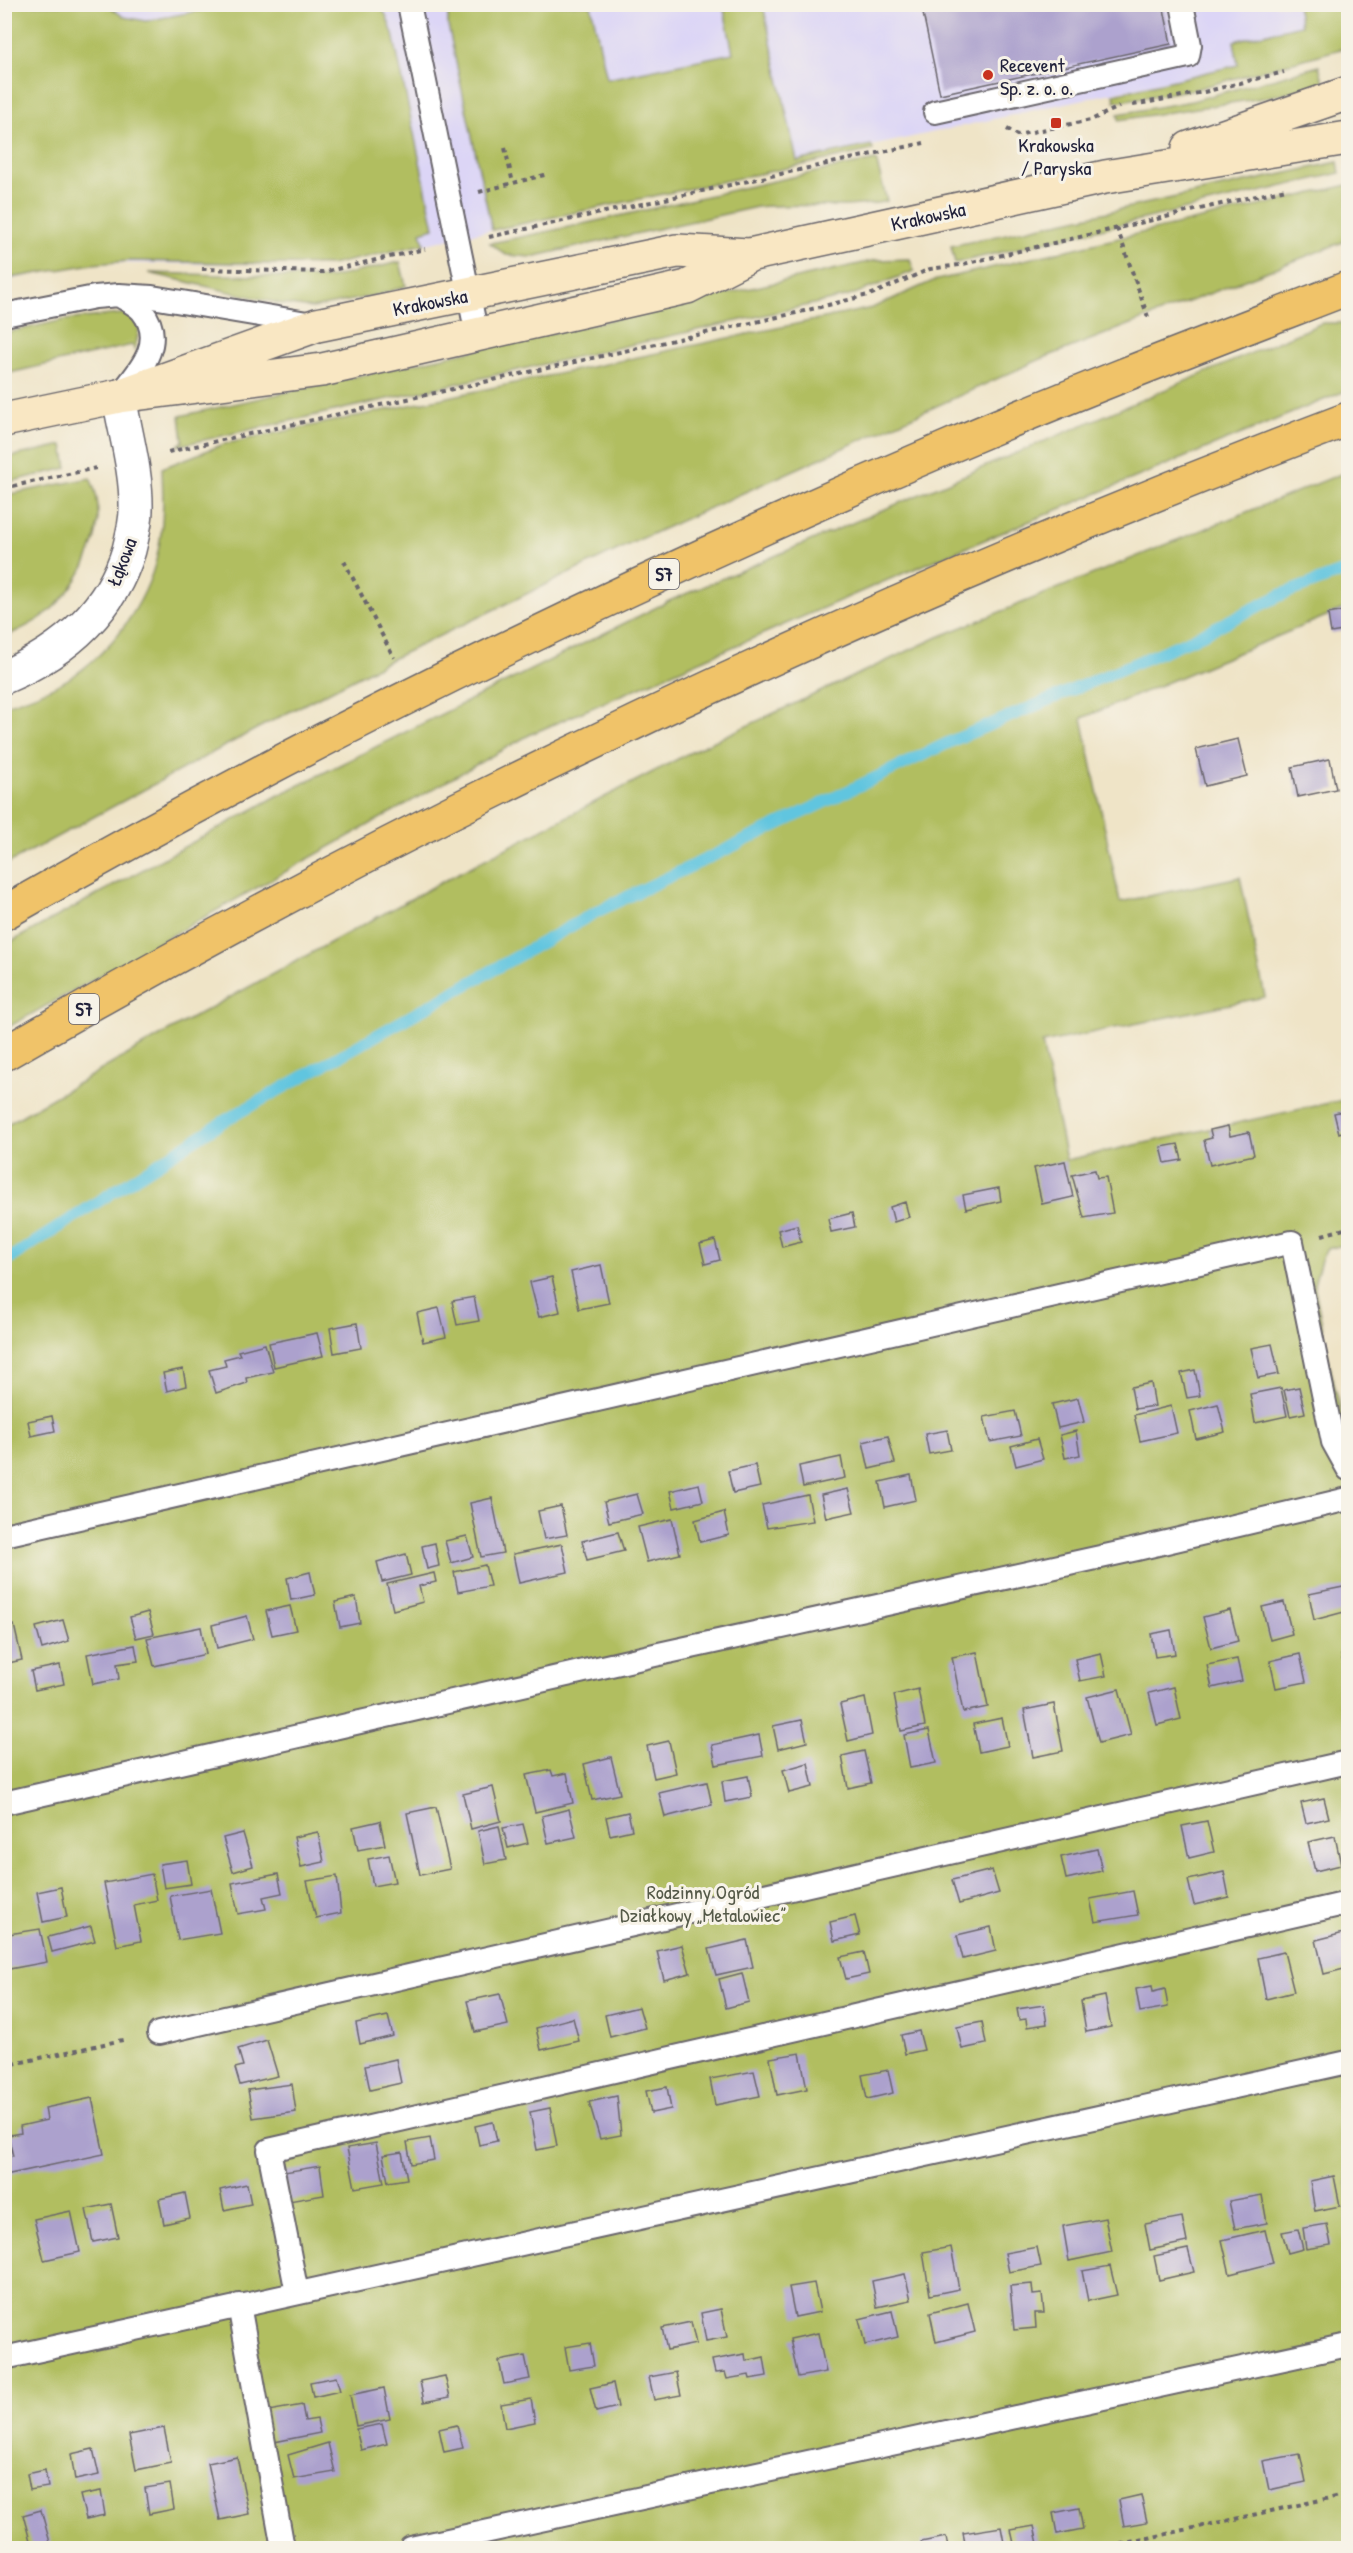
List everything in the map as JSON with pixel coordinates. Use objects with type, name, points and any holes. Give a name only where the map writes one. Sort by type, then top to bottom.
[{"type":"highway","name":"S7","points":[[4,913],[278,764],[625,592],[954,444],[1141,368],[1348,288]]},
{"type":"highway","name":"S7","points":[[4,1054],[248,918],[624,728],[1021,549],[1348,419]]},
{"type":"street","name":"Krakowska","points":[[1105,177],[1348,93]]},
{"type":"street","name":"Krakowska","points":[[4,420],[119,396],[322,370],[687,287],[749,255],[1105,177],[1348,138]]},
{"type":"street","name":"Krakowska","points":[[119,396],[317,325],[677,250],[749,255]]},
{"type":"street","name":"Łąkowa","points":[[4,677],[32,665],[57,650],[95,615],[112,591],[123,568],[132,538],[136,511],[135,484],[119,396]]},
{"type":"lane","points":[[409,4],[477,335]]},
{"type":"lane","points":[[935,112],[1188,56],[1190,45],[1182,4]]},
{"type":"lane","points":[[4,315],[94,297],[119,295],[152,297],[317,325]]},
{"type":"lane","points":[[119,295],[142,311],[152,331],[151,350],[140,370],[119,396]]},
{"type":"lane","points":[[4,1535],[1292,1242],[1333,1442],[1348,1469]]},
{"type":"lane","points":[[4,1803],[659,1654],[1137,1549],[1348,1499]]},
{"type":"lane","points":[[159,2032],[1348,1762]]},
{"type":"lane","points":[[297,2293],[269,2150],[1348,1903]]},
{"type":"lane","points":[[4,2358],[1348,2062]]},
{"type":"lane","points":[[239,2306],[283,2548]]},
{"type":"lane","points":[[411,2548],[1348,2345]]},
{"type":"path","points":[[1001,126],[1017,135],[1091,120],[1118,108],[1204,92],[1289,71]]},
{"type":"path","points":[[199,269],[322,272],[934,141]]},
{"type":"path","points":[[505,148],[513,183]]},
{"type":"path","points":[[478,192],[548,174]]},
{"type":"path","points":[[4,488],[816,309],[872,294],[930,269],[959,265],[1291,188]]},
{"type":"path","points":[[1117,228],[1148,317]]},
{"type":"path","points":[[95,468],[98,475]]},
{"type":"path","points":[[344,561],[394,658]]},
{"type":"path","points":[[4,2066],[159,2032]]},
{"type":"path","points":[[1103,2548],[1348,2494]]},
{"type":"shaded area","points":[[5,5],[1348,5],[1239,65],[331,265],[87,263],[5,281]]},
{"type":"green space","points":[[234,4],[379,5],[386,15],[393,34],[434,228],[421,232],[424,244],[331,265],[130,261],[92,264],[5,279],[5,5],[107,5],[124,17],[146,21]]},
{"type":"green space","points":[[448,5],[591,5],[607,79],[733,53],[723,5],[763,5],[797,161],[871,145],[873,150],[492,230],[448,25]]},
{"type":"green space","points":[[1297,5],[1348,5],[1348,47],[1196,89],[1115,102],[1114,94],[1238,65],[1234,41],[1301,25]]},
{"type":"green space","points":[[1319,66],[1324,84],[1263,98],[1119,120],[1118,114],[1192,101]]},
{"type":"green space","points":[[876,160],[887,201],[839,206],[757,207],[531,257],[506,255],[490,243],[779,180]]},
{"type":"green space","points":[[1338,162],[1340,173],[955,263],[951,246]]},
{"type":"green space","points":[[1348,185],[1348,240],[1041,359],[634,542],[394,658],[260,727],[5,865],[5,705],[51,688],[76,674],[105,649],[130,618],[155,565],[161,536],[162,468],[224,444],[872,308],[933,281]]},
{"type":"green space","points":[[910,259],[914,271],[849,296],[177,446],[183,441],[180,416],[877,260]]},
{"type":"green space","points":[[400,262],[406,286],[378,295],[312,308],[282,304],[149,273],[330,278]]},
{"type":"green space","points":[[130,313],[139,329],[135,350],[132,345],[5,374],[4,333],[64,320]]},
{"type":"green space","points":[[1322,323],[1348,323],[1348,390],[897,576],[531,734],[5,1029],[5,945],[279,795],[669,601]]},
{"type":"green space","points":[[63,445],[67,468],[5,483],[5,458]]},
{"type":"green space","name":"Rodzinny Ogród Działkowy „Metalowiec”","points":[[1348,471],[1348,607],[1082,718],[1120,902],[1240,877],[1265,997],[1042,1043],[1066,1160],[1348,1099],[1348,1244],[1327,1249],[1314,1284],[1331,1372],[1344,1423],[1348,1423],[1348,2548],[5,2548],[4,1126],[179,1025],[453,876],[697,749],[938,637]]},
{"type":"green space","points":[[90,478],[96,496],[98,514],[96,533],[82,570],[72,587],[46,614],[5,637],[5,495]]},
{"type":"building","points":[[921,4],[1163,4],[1171,44],[940,94]]},
{"type":"building","points":[[1348,610],[1348,630],[1331,633],[1328,614]]},
{"type":"building","points":[[1238,739],[1247,776],[1205,786],[1196,749]]},
{"type":"building","points":[[1330,759],[1336,789],[1298,797],[1292,767]]},
{"type":"building","points":[[1348,1110],[1348,1130],[1339,1133],[1334,1113]]},
{"type":"building","points":[[1228,1126],[1230,1136],[1249,1132],[1254,1155],[1210,1165],[1204,1140],[1212,1138],[1210,1130]]},
{"type":"building","points":[[1178,1144],[1182,1160],[1165,1163],[1161,1147]]},
{"type":"building","points":[[1065,1161],[1073,1197],[1042,1204],[1034,1168]]},
{"type":"building","points":[[1095,1170],[1097,1178],[1106,1177],[1113,1213],[1084,1218],[1072,1175]]},
{"type":"building","points":[[999,1188],[1001,1201],[966,1209],[963,1195]]},
{"type":"building","points":[[905,1202],[909,1217],[894,1222],[890,1207]]},
{"type":"building","points":[[852,1213],[855,1227],[831,1232],[828,1219]]},
{"type":"building","points":[[797,1225],[801,1242],[782,1247],[778,1230]]},
{"type":"building","points":[[715,1240],[720,1260],[705,1264],[700,1244]]},
{"type":"building","points":[[601,1265],[609,1303],[579,1309],[571,1272]]},
{"type":"building","points":[[552,1277],[560,1312],[539,1317],[530,1282]]},
{"type":"building","points":[[474,1297],[479,1321],[457,1325],[452,1301]]},
{"type":"building","points":[[439,1308],[446,1337],[423,1342],[417,1313]]},
{"type":"building","points":[[357,1323],[361,1348],[334,1353],[330,1328]]},
{"type":"building","points":[[317,1333],[323,1356],[274,1367],[269,1343]]},
{"type":"building","points":[[265,1344],[273,1372],[246,1378],[247,1383],[216,1393],[209,1370],[226,1366],[224,1359],[240,1355],[238,1351]]},
{"type":"building","points":[[1272,1344],[1279,1374],[1258,1378],[1251,1348]]},
{"type":"building","points":[[183,1369],[186,1386],[167,1391],[163,1373]]},
{"type":"building","points":[[1195,1370],[1200,1396],[1187,1398],[1181,1373]]},
{"type":"building","points":[[1151,1383],[1155,1406],[1135,1409],[1131,1387]]},
{"type":"building","points":[[1299,1387],[1305,1413],[1290,1416],[1284,1390]]},
{"type":"building","points":[[1281,1388],[1287,1416],[1255,1423],[1250,1394]]},
{"type":"building","points":[[1078,1398],[1084,1422],[1058,1428],[1052,1404]]},
{"type":"building","points":[[1218,1404],[1225,1432],[1196,1439],[1190,1411]]},
{"type":"building","points":[[1171,1406],[1177,1433],[1140,1441],[1134,1415]]},
{"type":"building","points":[[1015,1411],[1021,1436],[990,1442],[984,1417]]},
{"type":"building","points":[[52,1416],[55,1431],[31,1436],[28,1421]]},
{"type":"building","points":[[947,1430],[951,1450],[929,1454],[925,1434]]},
{"type":"building","points":[[1076,1431],[1080,1455],[1065,1458],[1060,1435]]},
{"type":"building","points":[[888,1436],[895,1463],[869,1469],[863,1442]]},
{"type":"building","points":[[1037,1439],[1043,1459],[1016,1466],[1011,1446]]},
{"type":"building","points":[[841,1457],[845,1478],[803,1487],[799,1466]]},
{"type":"building","points":[[755,1465],[760,1487],[733,1493],[728,1471]]},
{"type":"building","points":[[911,1475],[916,1500],[885,1507],[880,1482]]},
{"type":"building","points":[[699,1484],[703,1501],[674,1508],[670,1491]]},
{"type":"building","points":[[848,1489],[854,1512],[826,1518],[821,1495]]},
{"type":"building","points":[[637,1494],[643,1514],[609,1522],[604,1502]]},
{"type":"building","points":[[808,1495],[813,1521],[767,1528],[762,1505]]},
{"type":"building","points":[[492,1498],[503,1553],[481,1557],[470,1503]]},
{"type":"building","points":[[561,1506],[567,1535],[544,1539],[538,1511]]},
{"type":"building","points":[[724,1512],[729,1535],[700,1542],[695,1520]]},
{"type":"building","points":[[672,1519],[680,1554],[647,1562],[638,1527]]},
{"type":"building","points":[[618,1532],[624,1551],[587,1560],[582,1541]]},
{"type":"building","points":[[467,1536],[473,1557],[451,1563],[445,1541]]},
{"type":"building","points":[[435,1543],[439,1566],[427,1569],[422,1546]]},
{"type":"building","points":[[562,1544],[568,1572],[519,1583],[513,1554]]},
{"type":"building","points":[[406,1554],[411,1575],[382,1582],[377,1562]]},
{"type":"building","points":[[485,1565],[490,1586],[458,1592],[454,1572]]},
{"type":"building","points":[[310,1572],[315,1595],[291,1600],[287,1578]]},
{"type":"building","points":[[434,1573],[436,1582],[419,1586],[423,1602],[393,1610],[387,1584]]},
{"type":"building","points":[[1348,1586],[1348,1611],[1314,1620],[1309,1594]]},
{"type":"building","points":[[356,1597],[360,1623],[340,1627],[335,1602]]},
{"type":"building","points":[[1284,1602],[1292,1634],[1270,1640],[1262,1607]]},
{"type":"building","points":[[290,1606],[296,1630],[272,1635],[266,1611]]},
{"type":"building","points":[[1230,1610],[1238,1641],[1211,1648],[1203,1617]]},
{"type":"building","points":[[148,1612],[154,1634],[136,1638],[130,1617]]},
{"type":"building","points":[[247,1616],[253,1639],[217,1648],[212,1625]]},
{"type":"building","points":[[63,1620],[69,1641],[42,1649],[36,1627]]},
{"type":"building","points":[[14,1625],[22,1660],[4,1664],[4,1627]]},
{"type":"building","points":[[201,1627],[206,1654],[154,1666],[147,1638]]},
{"type":"building","points":[[1171,1630],[1175,1654],[1155,1657],[1151,1634]]},
{"type":"building","points":[[135,1645],[138,1661],[117,1664],[119,1679],[93,1684],[87,1654]]},
{"type":"building","points":[[977,1652],[988,1707],[963,1712],[952,1657]]},
{"type":"building","points":[[1101,1653],[1106,1676],[1080,1681],[1075,1659]]},
{"type":"building","points":[[1348,1653],[1348,1681],[1341,1655]]},
{"type":"building","points":[[1300,1654],[1306,1682],[1276,1688],[1270,1661]]},
{"type":"building","points":[[1237,1659],[1242,1681],[1212,1688],[1207,1665]]},
{"type":"building","points":[[60,1665],[64,1684],[35,1690],[31,1671]]},
{"type":"building","points":[[8,1671],[12,1693],[4,1694],[4,1672]]},
{"type":"building","points":[[1174,1687],[1181,1719],[1157,1725],[1149,1693]]},
{"type":"building","points":[[918,1689],[925,1726],[901,1731],[894,1695]]},
{"type":"building","points":[[1119,1689],[1131,1735],[1099,1743],[1087,1697]]},
{"type":"building","points":[[865,1698],[872,1735],[848,1741],[840,1704]]},
{"type":"building","points":[[1054,1704],[1063,1751],[1033,1757],[1024,1710]]},
{"type":"building","points":[[1002,1718],[1008,1746],[979,1752],[973,1724]]},
{"type":"building","points":[[802,1720],[807,1742],[778,1749],[773,1726]]},
{"type":"building","points":[[929,1730],[936,1763],[910,1768],[904,1735]]},
{"type":"building","points":[[759,1735],[763,1756],[716,1765],[712,1745]]},
{"type":"building","points":[[669,1741],[676,1773],[654,1778],[647,1746]]},
{"type":"building","points":[[864,1751],[871,1783],[848,1788],[842,1756]]},
{"type":"building","points":[[611,1757],[620,1794],[592,1800],[584,1764]]},
{"type":"building","points":[[808,1763],[813,1787],[789,1793],[783,1770]]},
{"type":"building","points":[[551,1770],[553,1776],[567,1773],[573,1803],[535,1812],[526,1775]]},
{"type":"building","points":[[748,1776],[752,1797],[725,1802],[722,1781]]},
{"type":"building","points":[[707,1782],[712,1805],[665,1817],[659,1793]]},
{"type":"building","points":[[493,1787],[501,1821],[471,1829],[463,1794]]},
{"type":"building","points":[[1324,1798],[1329,1818],[1306,1823],[1301,1803]]},
{"type":"building","points":[[436,1807],[450,1869],[420,1875],[407,1813]]},
{"type":"building","points":[[569,1809],[576,1837],[548,1843],[542,1816]]},
{"type":"building","points":[[628,1812],[632,1830],[610,1835],[606,1817]]},
{"type":"building","points":[[380,1821],[385,1845],[358,1850],[353,1827]]},
{"type":"building","points":[[1207,1821],[1214,1852],[1189,1858],[1182,1826]]},
{"type":"building","points":[[523,1824],[528,1843],[508,1848],[503,1828]]},
{"type":"building","points":[[499,1826],[506,1860],[485,1864],[478,1831]]},
{"type":"building","points":[[318,1832],[324,1862],[301,1867],[294,1837]]},
{"type":"building","points":[[243,1833],[253,1866],[233,1872],[223,1838]]},
{"type":"building","points":[[1335,1836],[1341,1865],[1315,1871],[1308,1842]]},
{"type":"building","points":[[1097,1849],[1102,1871],[1066,1879],[1061,1857]]},
{"type":"building","points":[[389,1855],[395,1882],[373,1886],[368,1859]]},
{"type":"building","points":[[187,1860],[191,1884],[164,1888],[160,1864]]},
{"type":"building","points":[[992,1870],[999,1893],[959,1904],[952,1880]]},
{"type":"building","points":[[1224,1872],[1229,1897],[1194,1905],[1188,1880]]},
{"type":"building","points":[[152,1874],[157,1900],[134,1905],[141,1941],[117,1946],[104,1883]]},
{"type":"building","points":[[278,1874],[282,1893],[263,1897],[266,1909],[238,1914],[232,1883]]},
{"type":"building","points":[[337,1876],[341,1913],[316,1918],[307,1881]]},
{"type":"building","points":[[61,1887],[67,1917],[43,1922],[37,1892]]},
{"type":"building","points":[[211,1889],[220,1933],[178,1940],[170,1896]]},
{"type":"building","points":[[1133,1891],[1138,1915],[1095,1922],[1090,1899]]},
{"type":"building","points":[[4,1915],[9,1934],[40,1929],[47,1962],[4,1970]]},
{"type":"building","points":[[855,1916],[860,1935],[834,1941],[830,1922]]},
{"type":"building","points":[[91,1926],[95,1941],[52,1952],[48,1937]]},
{"type":"building","points":[[991,1927],[996,1951],[963,1959],[957,1935]]},
{"type":"building","points":[[1348,1932],[1348,1968],[1324,1974],[1316,1940]]},
{"type":"building","points":[[747,1940],[753,1967],[716,1975],[709,1949]]},
{"type":"building","points":[[682,1945],[690,1973],[664,1980],[657,1951]]},
{"type":"building","points":[[864,1952],[869,1974],[846,1979],[840,1957]]},
{"type":"building","points":[[1284,1952],[1294,1992],[1266,1999],[1258,1958]]},
{"type":"building","points":[[742,1973],[749,2002],[726,2008],[719,1979]]},
{"type":"building","points":[[1152,1986],[1153,1992],[1165,1989],[1168,2007],[1140,2012],[1136,1989]]},
{"type":"building","points":[[500,1994],[508,2025],[475,2032],[467,2001]]},
{"type":"building","points":[[1105,1996],[1111,2027],[1086,2032],[1081,2001]]},
{"type":"building","points":[[1044,2005],[1047,2024],[1027,2027],[1026,2019],[1019,2020],[1017,2009]]},
{"type":"building","points":[[639,2007],[645,2028],[610,2037],[605,2015]]},
{"type":"building","points":[[388,2016],[393,2036],[360,2044],[356,2023]]},
{"type":"building","points":[[573,2018],[579,2041],[541,2050],[536,2028]]},
{"type":"building","points":[[982,2022],[986,2044],[962,2049],[957,2027]]},
{"type":"building","points":[[919,2031],[924,2050],[905,2054],[901,2035]]},
{"type":"building","points":[[267,2040],[278,2076],[240,2085],[235,2068],[243,2066],[238,2049]]},
{"type":"building","points":[[800,2053],[807,2089],[777,2095],[770,2058]]},
{"type":"building","points":[[396,2059],[401,2083],[370,2090],[365,2066]]},
{"type":"building","points":[[888,2070],[893,2093],[867,2099],[862,2075]]},
{"type":"building","points":[[754,2071],[760,2096],[715,2105],[710,2079]]},
{"type":"building","points":[[292,2084],[296,2112],[253,2118],[248,2090]]},
{"type":"building","points":[[667,2087],[671,2109],[651,2113],[646,2091]]},
{"type":"building","points":[[617,2096],[621,2135],[600,2139],[589,2102]]},
{"type":"building","points":[[92,2098],[104,2154],[5,2175],[4,2158],[13,2156],[8,2135],[21,2133],[20,2126],[47,2120],[45,2108]]},
{"type":"building","points":[[550,2108],[557,2146],[537,2150],[530,2112]]},
{"type":"building","points":[[493,2122],[497,2141],[479,2145],[475,2126]]},
{"type":"building","points":[[430,2138],[434,2160],[411,2164],[407,2142]]},
{"type":"building","points":[[376,2143],[384,2183],[355,2188],[347,2148]]},
{"type":"building","points":[[402,2152],[407,2179],[388,2182],[383,2155]]},
{"type":"building","points":[[320,2166],[324,2195],[289,2201],[284,2172]]},
{"type":"building","points":[[1334,2176],[1340,2206],[1315,2211],[1310,2181]]},
{"type":"building","points":[[247,2184],[251,2204],[224,2210],[220,2190]]},
{"type":"building","points":[[185,2193],[190,2218],[164,2224],[159,2199]]},
{"type":"building","points":[[1262,2195],[1267,2223],[1235,2229],[1229,2201]]},
{"type":"building","points":[[111,2204],[118,2237],[93,2242],[86,2209]]},
{"type":"building","points":[[71,2211],[80,2252],[44,2260],[34,2219]]},
{"type":"building","points":[[1182,2217],[1187,2242],[1150,2250],[1145,2224]]},
{"type":"building","points":[[1105,2218],[1112,2252],[1069,2261],[1063,2226]]},
{"type":"building","points":[[1327,2224],[1331,2245],[1306,2249],[1303,2228]]},
{"type":"building","points":[[1298,2229],[1303,2249],[1288,2253],[1282,2232]]},
{"type":"building","points":[[1265,2230],[1273,2263],[1230,2274],[1222,2240]]},
{"type":"building","points":[[951,2247],[959,2289],[930,2295],[923,2252]]},
{"type":"building","points":[[1037,2247],[1041,2266],[1009,2272],[1005,2253]]},
{"type":"building","points":[[1188,2249],[1194,2272],[1159,2280],[1154,2256]]},
{"type":"building","points":[[1110,2266],[1117,2295],[1088,2301],[1082,2271]]},
{"type":"building","points":[[905,2274],[911,2300],[877,2307],[872,2281]]},
{"type":"building","points":[[814,2283],[820,2312],[795,2317],[789,2287]]},
{"type":"building","points":[[1032,2284],[1033,2295],[1042,2294],[1044,2313],[1035,2313],[1036,2328],[1014,2330],[1010,2286]]},
{"type":"building","points":[[968,2303],[975,2332],[936,2342],[930,2313]]},
{"type":"building","points":[[721,2309],[727,2337],[706,2341],[701,2313]]},
{"type":"building","points":[[892,2311],[898,2337],[865,2345],[859,2319]]},
{"type":"building","points":[[691,2322],[696,2344],[667,2350],[662,2328]]},
{"type":"building","points":[[818,2333],[826,2372],[798,2377],[790,2339]]},
{"type":"building","points":[[590,2343],[594,2366],[569,2370],[565,2347]]},
{"type":"building","points":[[745,2354],[746,2361],[764,2357],[767,2376],[750,2379],[749,2375],[727,2379],[725,2372],[715,2373],[712,2360]]},
{"type":"building","points":[[525,2356],[530,2379],[504,2384],[499,2361]]},
{"type":"building","points":[[676,2372],[681,2395],[654,2400],[649,2377]]},
{"type":"building","points":[[445,2376],[450,2397],[424,2402],[420,2381]]},
{"type":"building","points":[[336,2377],[340,2391],[313,2397],[310,2382]]},
{"type":"building","points":[[613,2383],[618,2407],[596,2412],[590,2388]]},
{"type":"building","points":[[384,2388],[390,2419],[356,2426],[350,2395]]},
{"type":"building","points":[[531,2399],[535,2422],[505,2428],[501,2404]]},
{"type":"building","points":[[302,2405],[305,2421],[317,2419],[320,2433],[274,2442],[268,2411]]},
{"type":"building","points":[[382,2424],[387,2444],[361,2450],[356,2429]]},
{"type":"building","points":[[457,2425],[463,2448],[444,2452],[439,2429]]},
{"type":"building","points":[[164,2428],[171,2463],[136,2470],[129,2435]]},
{"type":"building","points":[[328,2443],[335,2472],[294,2479],[288,2455]]},
{"type":"building","points":[[93,2449],[99,2475],[75,2480],[71,2454]]},
{"type":"building","points":[[1300,2454],[1306,2482],[1269,2490],[1263,2461]]},
{"type":"building","points":[[237,2457],[249,2514],[220,2520],[208,2463]]},
{"type":"building","points":[[45,2470],[48,2487],[30,2490],[27,2474]]},
{"type":"building","points":[[170,2484],[174,2509],[149,2514],[145,2488]]},
{"type":"building","points":[[101,2491],[105,2515],[86,2519],[80,2495]]},
{"type":"building","points":[[1141,2495],[1147,2522],[1124,2526],[1119,2500]]},
{"type":"building","points":[[1079,2508],[1083,2529],[1057,2534],[1053,2513]]},
{"type":"building","points":[[41,2510],[51,2546],[32,2548],[23,2515]]},
{"type":"building","points":[[1034,2526],[1039,2548],[1015,2548],[1011,2530]]},
{"type":"building","points":[[1001,2527],[1005,2548],[966,2548],[963,2533]]},
{"type":"building","points":[[946,2537],[948,2548],[922,2548],[921,2542]]},
{"type":"building","points":[[854,2542],[856,2548],[828,2548],[828,2547]]},
{"type":"waterway","points":[[4,1262],[224,1121],[598,911],[954,740],[1192,639],[1283,594],[1348,570]]},
{"type":"place","name":"Recevent Sp. z. o. o.","points":[[988,75]]},
{"type":"place","name":"Krakowska / Paryska","points":[[1056,123]]}]
